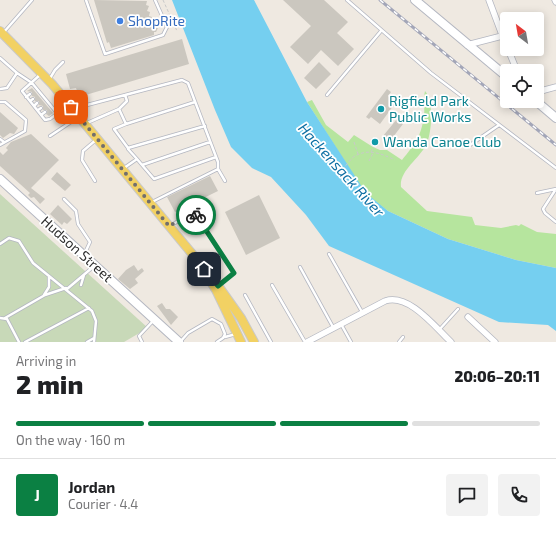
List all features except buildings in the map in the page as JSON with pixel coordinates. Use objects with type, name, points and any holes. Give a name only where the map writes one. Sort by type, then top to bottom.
[{"type":"main road","points":[[414,0],[500,71]]},
{"type":"main road","points":[[1,34],[49,80],[198,261],[241,318],[254,342]]},
{"type":"main road","points":[[544,108],[556,118]]},
{"type":"main road","name":"Hudson Street","points":[[0,179],[180,342]]},
{"type":"main road","points":[[217,288],[241,342]]},
{"type":"street","points":[[489,0],[500,30]]},
{"type":"street","points":[[467,44],[500,36]]},
{"type":"street","points":[[544,91],[556,88]]},
{"type":"street","points":[[306,342],[385,301],[399,299],[410,304],[451,342]]},
{"type":"street","points":[[468,317],[495,342]]},
{"type":"street","points":[[485,342],[490,337]]},
{"type":"lane","points":[[1,34],[32,0]]},
{"type":"lane","points":[[86,0],[105,54],[163,36],[167,27],[155,0]]},
{"type":"lane","points":[[346,0],[380,31],[431,73],[556,168]]},
{"type":"lane","points":[[327,96],[380,31]]},
{"type":"lane","points":[[0,58],[17,73],[32,83],[46,103],[57,113]]},
{"type":"lane","points":[[49,80],[54,70],[63,62]]},
{"type":"lane","points":[[0,89],[7,88],[17,73]]},
{"type":"lane","points":[[42,73],[22,91],[46,120],[70,106],[83,102],[87,105],[182,80],[188,84],[216,157],[218,169],[225,181]]},
{"type":"lane","points":[[26,97],[30,94]]},
{"type":"lane","points":[[85,124],[119,109],[127,101],[125,95]]},
{"type":"lane","points":[[0,102],[5,102],[26,120],[27,125],[25,131],[0,145]]},
{"type":"lane","points":[[195,102],[114,129],[154,179],[216,157]]},
{"type":"lane","points":[[34,106],[37,103]]},
{"type":"lane","points":[[119,109],[126,124]]},
{"type":"lane","points":[[41,115],[44,112]]},
{"type":"lane","points":[[50,136],[79,117]]},
{"type":"lane","points":[[470,145],[499,125]]},
{"type":"lane","points":[[128,148],[205,126]]},
{"type":"lane","points":[[0,139],[4,142]]},
{"type":"lane","points":[[95,181],[82,160],[83,151],[97,139]]},
{"type":"lane","points":[[142,165],[210,142]]},
{"type":"lane","points":[[122,169],[137,159]]},
{"type":"lane","points":[[150,203],[218,169]]},
{"type":"lane","points":[[537,193],[556,189]]},
{"type":"lane","points":[[556,189],[543,209],[544,212],[556,222]]},
{"type":"lane","points":[[64,199],[76,211],[78,224],[90,242],[84,255]]},
{"type":"lane","points":[[169,226],[194,213],[234,273],[217,288]]},
{"type":"lane","points":[[0,244],[9,238],[16,239],[20,242],[25,254],[33,263],[89,308],[95,319],[94,340],[87,342]]},
{"type":"lane","points":[[329,254],[362,313]]},
{"type":"lane","points":[[0,318],[5,318],[42,296],[66,289],[95,265]]},
{"type":"lane","points":[[300,267],[334,328]]},
{"type":"lane","points":[[81,285],[86,273]]},
{"type":"lane","points":[[42,296],[49,287],[48,276]]},
{"type":"lane","points":[[272,285],[306,342]]},
{"type":"lane","points":[[245,295],[271,342]]},
{"type":"lane","points":[[25,342],[89,308]]},
{"type":"lane","points":[[438,330],[458,309]]},
{"type":"lane","points":[[5,318],[7,319],[19,342]]},
{"type":"lane","points":[[142,342],[139,336],[155,319]]},
{"type":"lane","points":[[180,342],[188,333],[212,319],[221,324],[225,336]]},
{"type":"lane","points":[[341,324],[351,342]]},
{"type":"lane","points":[[217,342],[225,336],[237,334]]},
{"type":"lane","points":[[399,342],[404,337]]},
{"type":"path","points":[[163,0],[177,31]]},
{"type":"path","points":[[354,142],[358,155]]},
{"type":"path","points":[[371,152],[374,147]]},
{"type":"path","points":[[339,167],[342,170],[353,156],[371,152],[395,160]]},
{"type":"path","points":[[369,161],[373,152]]},
{"type":"green space","points":[[425,91],[430,102],[431,110],[430,133],[423,150],[406,170],[401,181],[401,187],[427,211],[472,217],[475,225],[501,228],[516,225],[519,226],[521,224],[537,232],[556,234],[556,268],[516,260],[448,239],[388,211],[365,193],[307,102],[312,100],[326,125],[348,142],[354,135],[373,147],[380,150],[387,150],[402,160],[414,145],[421,129],[424,116]]},
{"type":"green space","points":[[0,194],[148,328],[124,342],[0,342]]},
{"type":"water","name":"Hackensack River","points":[[172,0],[254,0],[307,102],[366,193],[388,211],[448,239],[516,260],[556,268],[556,331],[548,325],[499,322],[329,246],[306,215],[271,177],[252,168],[231,147]]},
{"type":"railway","points":[[380,0],[556,145]]},
{"type":"way so far","points":[[71,107],[169,226],[194,213],[196,215]]},
{"type":"place","name":"ShopRite","points":[[120,21]]},
{"type":"place","name":"Rigfield Park Public Works","points":[[381,109]]},
{"type":"place","name":"Wanda Canoe Club","points":[[375,142]]},
{"type":"route","points":[[196,215],[234,273],[218,286],[204,269]]}]
